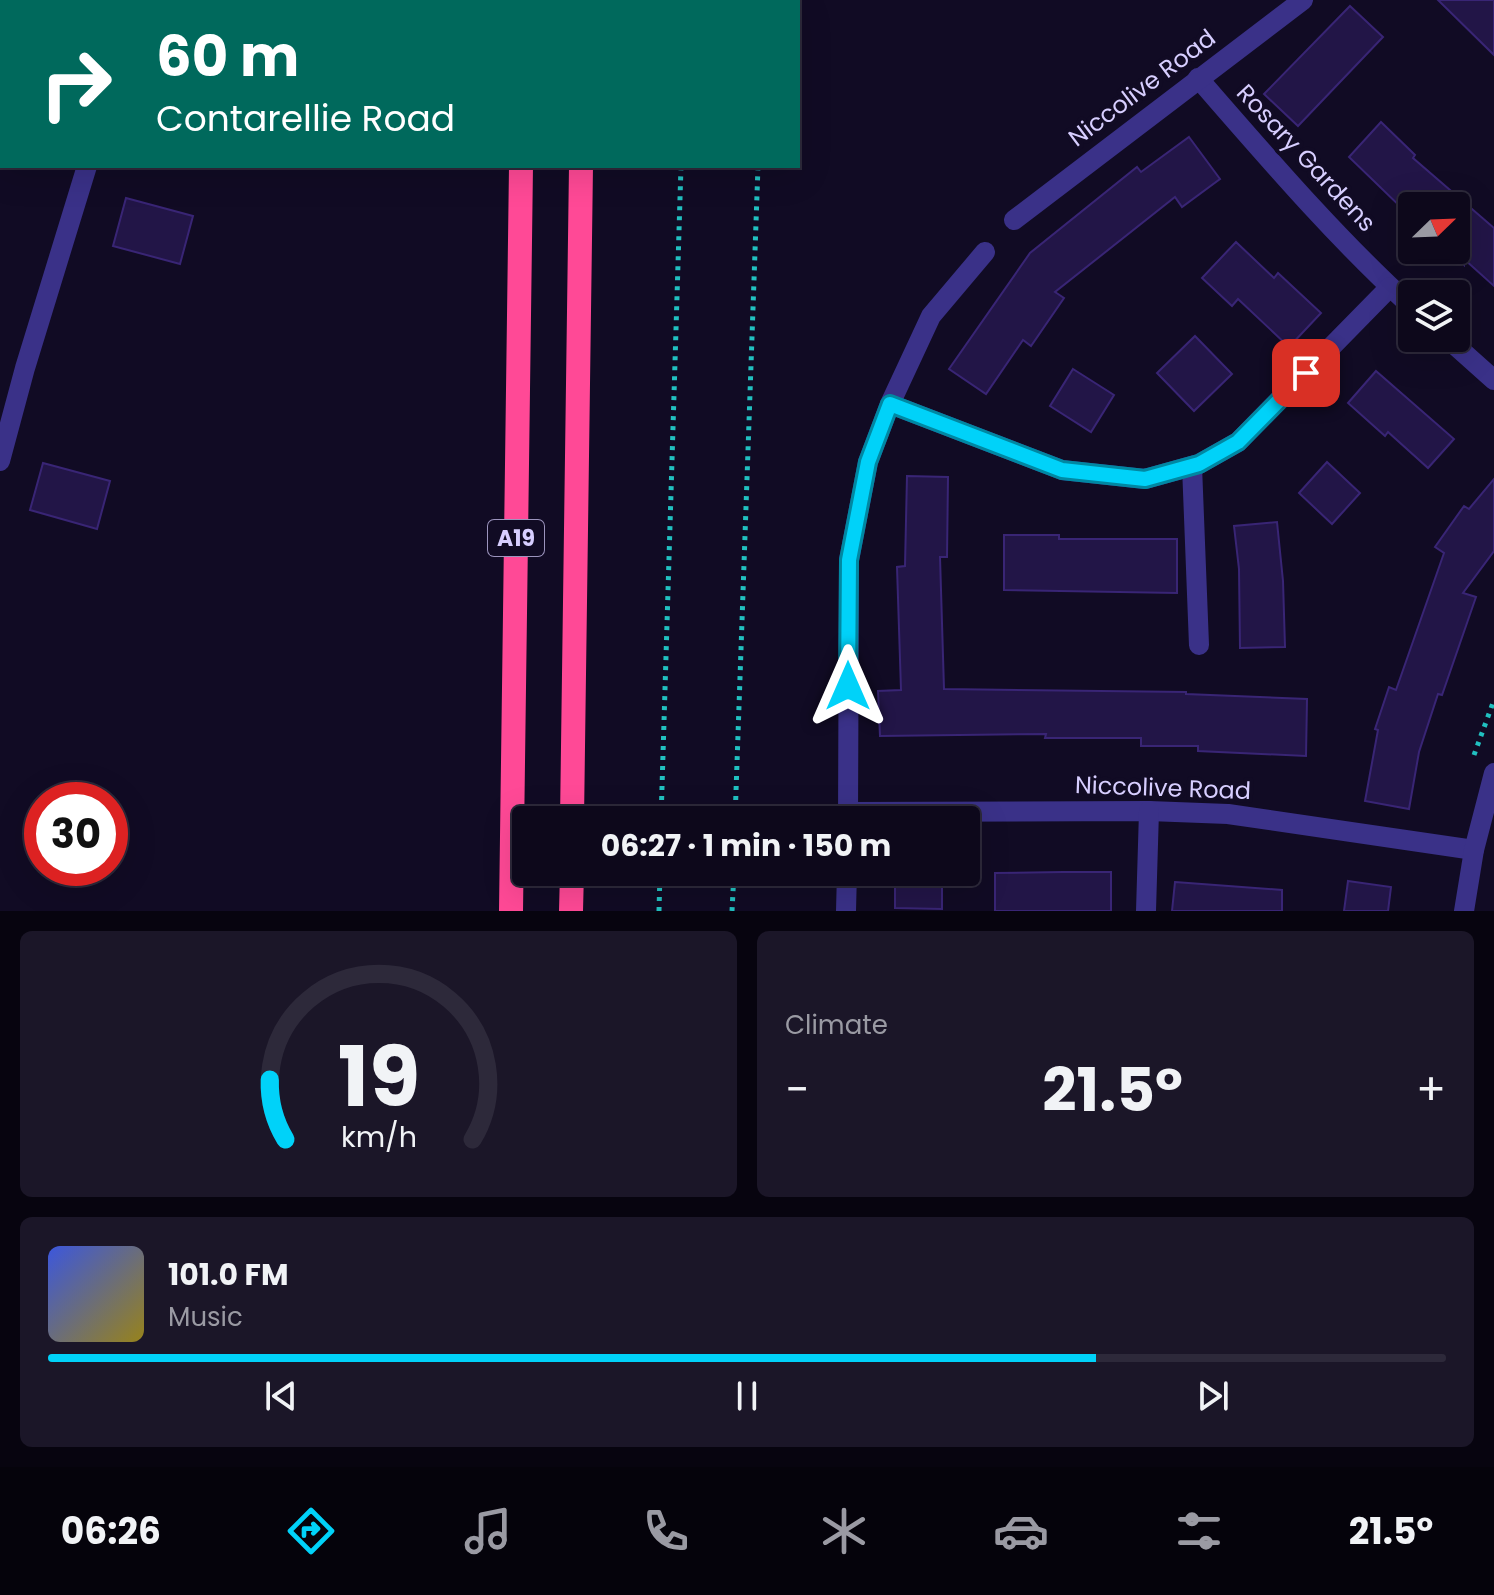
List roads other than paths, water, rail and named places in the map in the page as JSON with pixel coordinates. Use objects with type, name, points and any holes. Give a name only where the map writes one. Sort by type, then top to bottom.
[{"type":"highway","name":"A19","points":[[511,911],[521,168]]},
{"type":"highway","name":"A19","points":[[572,806],[581,168]]},
{"type":"highway","points":[[571,911],[572,886]]},
{"type":"street","name":"Niccolive Road","points":[[1014,220],[1303,0]]},
{"type":"street","name":"Rosary Gardens","points":[[1198,78],[1279,170],[1398,294]]},
{"type":"street","points":[[0,461],[86,168]]},
{"type":"street","name":"Niccolive Road","points":[[848,806],[849,560],[868,462],[890,404],[931,316],[985,252]]},
{"type":"street","points":[[890,404],[1062,470],[1145,479],[1192,466],[1238,442],[1390,287]]},
{"type":"street","points":[[1463,352],[1494,380]]},
{"type":"street","points":[[1192,466],[1199,645]]},
{"type":"street","points":[[1464,911],[1474,850],[1494,773]]},
{"type":"street","name":"Niccolive Road","points":[[980,814],[1149,811],[1228,814],[1474,850]]},
{"type":"street","points":[[1146,911],[1149,811]]},
{"type":"street","points":[[846,911],[847,886]]}]
